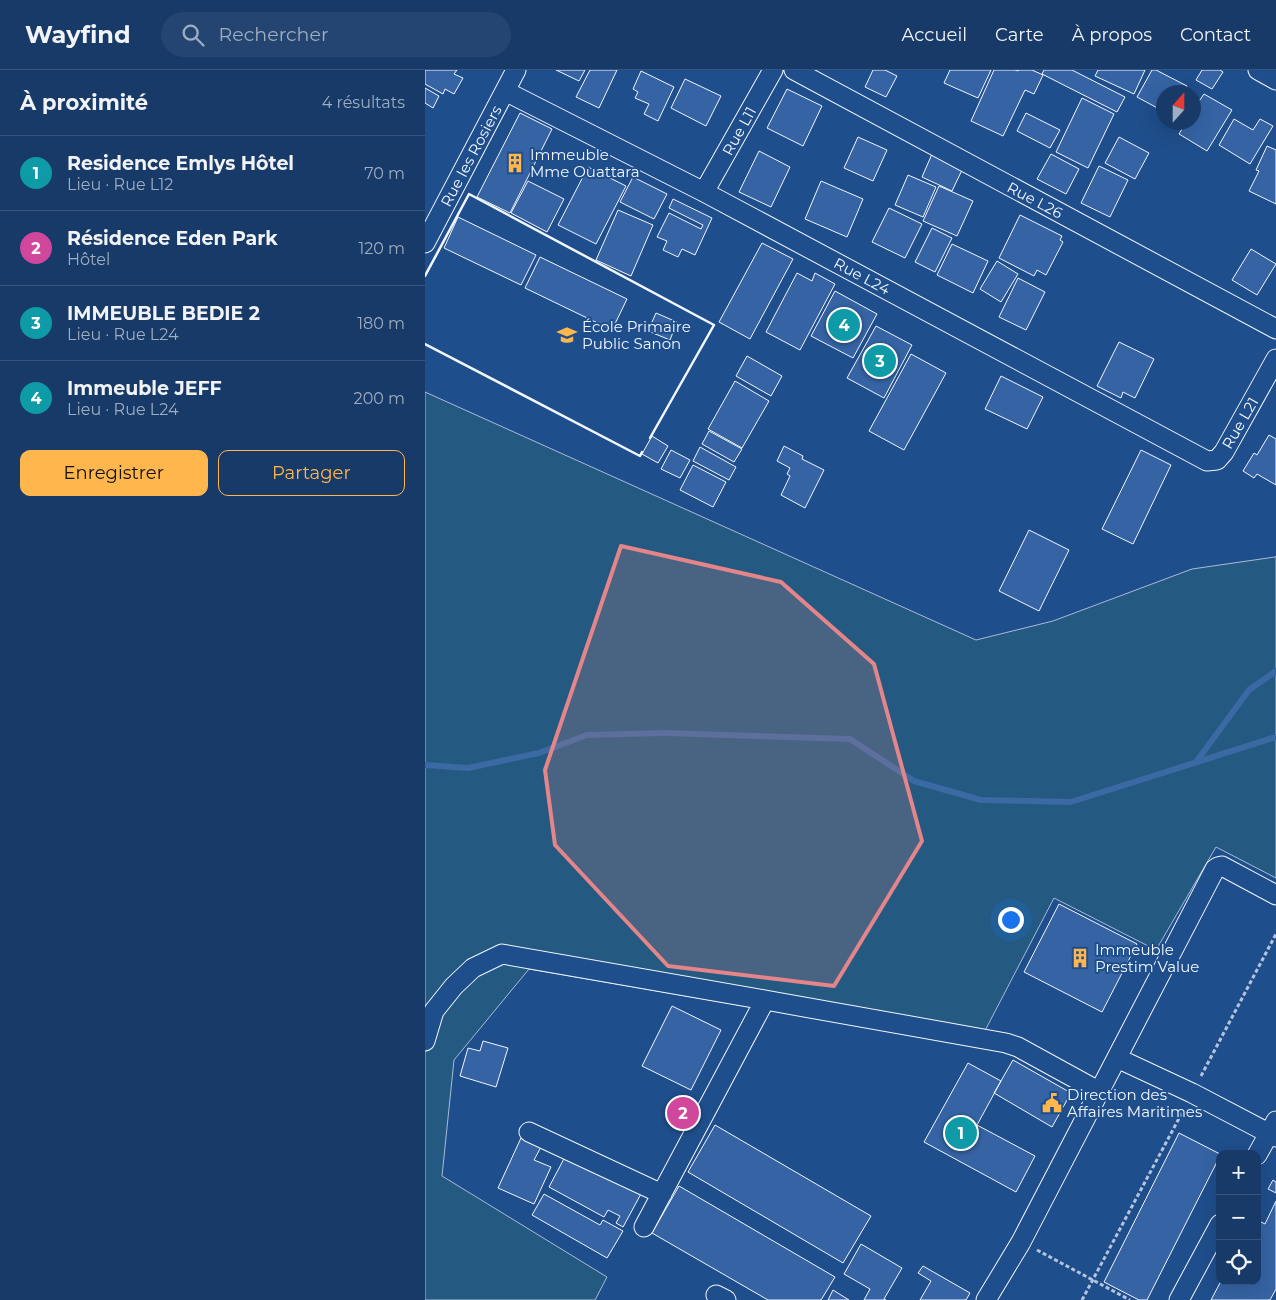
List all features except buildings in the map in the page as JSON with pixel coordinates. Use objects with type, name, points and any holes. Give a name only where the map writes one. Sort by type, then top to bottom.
[{"type":"street","name":"Rue les Rosiers","points":[[425,243],[516,70]]},
{"type":"street","name":"Rue L11","points":[[704,192],[773,70]]},
{"type":"street","name":"Rue L26","points":[[794,70],[1276,329]]},
{"type":"street","points":[[1258,70],[1276,80]]},
{"type":"street","name":"Rue L24","points":[[505,91],[704,192],[1207,461],[1217,460]]},
{"type":"street","name":"Rue L21","points":[[1217,460],[1224,452],[1276,359]]},
{"type":"street","points":[[986,1300],[1021,1242],[1215,869],[1222,866],[1276,895]]},
{"type":"street","points":[[425,1041],[434,1011],[454,986],[473,968],[502,954],[1007,1043],[1018,1047],[1099,1092]]},
{"type":"street","points":[[644,1227],[765,1000]]},
{"type":"street","points":[[1117,1058],[1274,1130],[1260,1150]]},
{"type":"street","points":[[529,1132],[662,1194]]},
{"type":"street","points":[[1179,1300],[1216,1231]]},
{"type":"path","points":[[1082,1300],[1276,934]]},
{"type":"path","points":[[1021,1242],[1130,1300]]},
{"type":"highlighted area","points":[[621,546],[781,582],[874,664],[922,841],[834,986],[668,966],[555,845],[545,770]]},
{"type":"shaded area","points":[[425,392],[976,640],[1053,621],[1192,569],[1276,556],[1276,878],[1216,847],[1156,950],[1054,898],[977,1046],[529,969],[454,1060],[442,1176],[607,1277],[595,1300],[425,1300]]},
{"type":"waterway","points":[[1196,762],[1249,690],[1276,671]]},
{"type":"waterway","points":[[425,765],[468,768],[539,753],[587,735],[665,733],[850,739],[914,781],[981,800],[1071,802],[1276,737]]},
{"type":"wall","points":[[425,276],[469,194],[714,325],[650,438]]},
{"type":"wall","points":[[425,344],[640,456],[642,452]]},
{"type":"place","name":"Immeuble Mme Ouattara","points":[[515,163]]},
{"type":"place","name":"Immeuble JEFF","points":[[844,325]]},
{"type":"place","name":"École Primaire Public Sanon","points":[[567,335]]},
{"type":"place","name":"IMMEUBLE BEDIE 2","points":[[880,361]]},
{"type":"place","name":"Immeuble Prestim Value","points":[[1080,958]]},
{"type":"place","name":"Direction des Affaires Maritimes","points":[[1052,1103]]},
{"type":"place","name":"Résidence Eden Park","points":[[683,1113]]},
{"type":"place","name":"Residence Emlys Hôtel","points":[[961,1133]]}]
